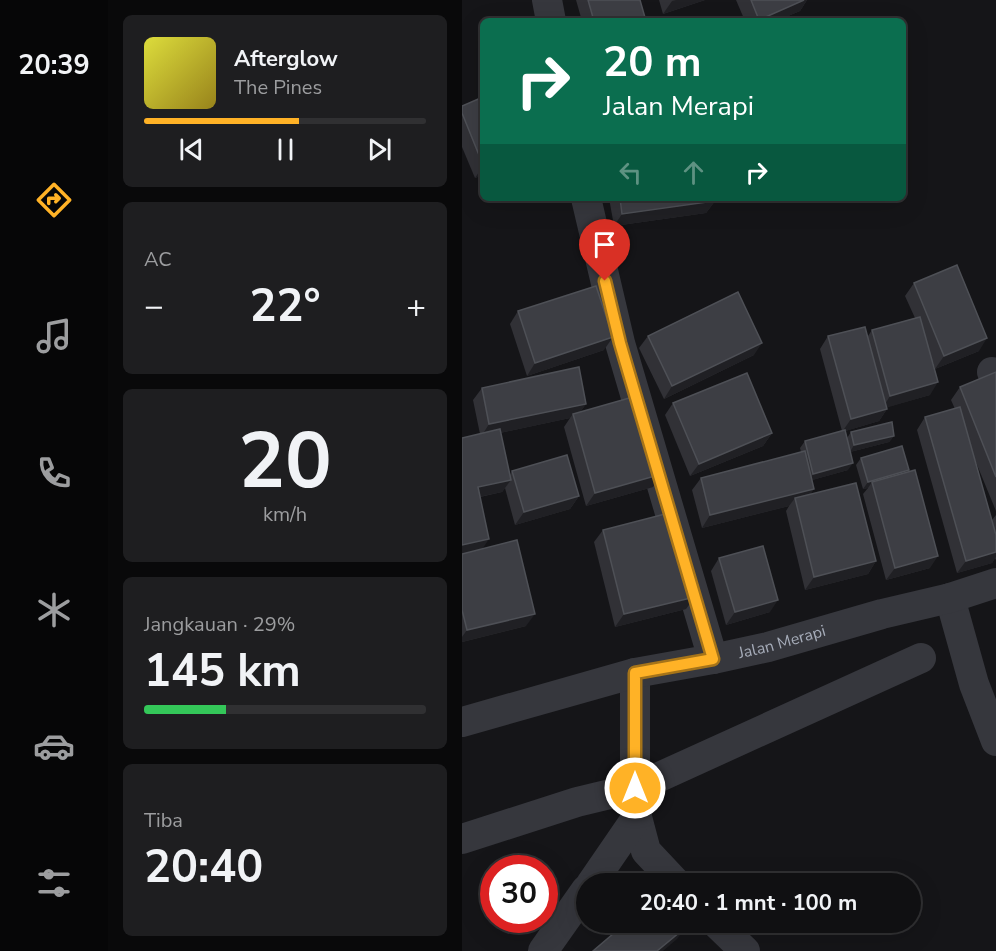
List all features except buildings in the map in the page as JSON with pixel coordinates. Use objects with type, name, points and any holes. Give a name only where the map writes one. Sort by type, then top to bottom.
[{"type":"street","points":[[547,0],[550,18]]},
{"type":"street","points":[[587,201],[620,343],[713,659]]},
{"type":"street","name":"Jalan Merapi","points":[[462,722],[635,673],[713,659],[950,598],[996,583]]},
{"type":"street","points":[[950,598],[974,684],[996,741]]},
{"type":"street","points":[[462,839],[577,802],[635,788],[921,658]]},
{"type":"street","points":[[635,673],[636,817],[646,851],[667,873]]},
{"type":"street","points":[[598,873],[636,817]]},
{"type":"street","points":[[543,951],[576,904]]},
{"type":"street","points":[[726,933],[745,951]]},
{"type":"route","points":[[605,281],[620,343],[713,659],[635,673],[635,788]]}]
